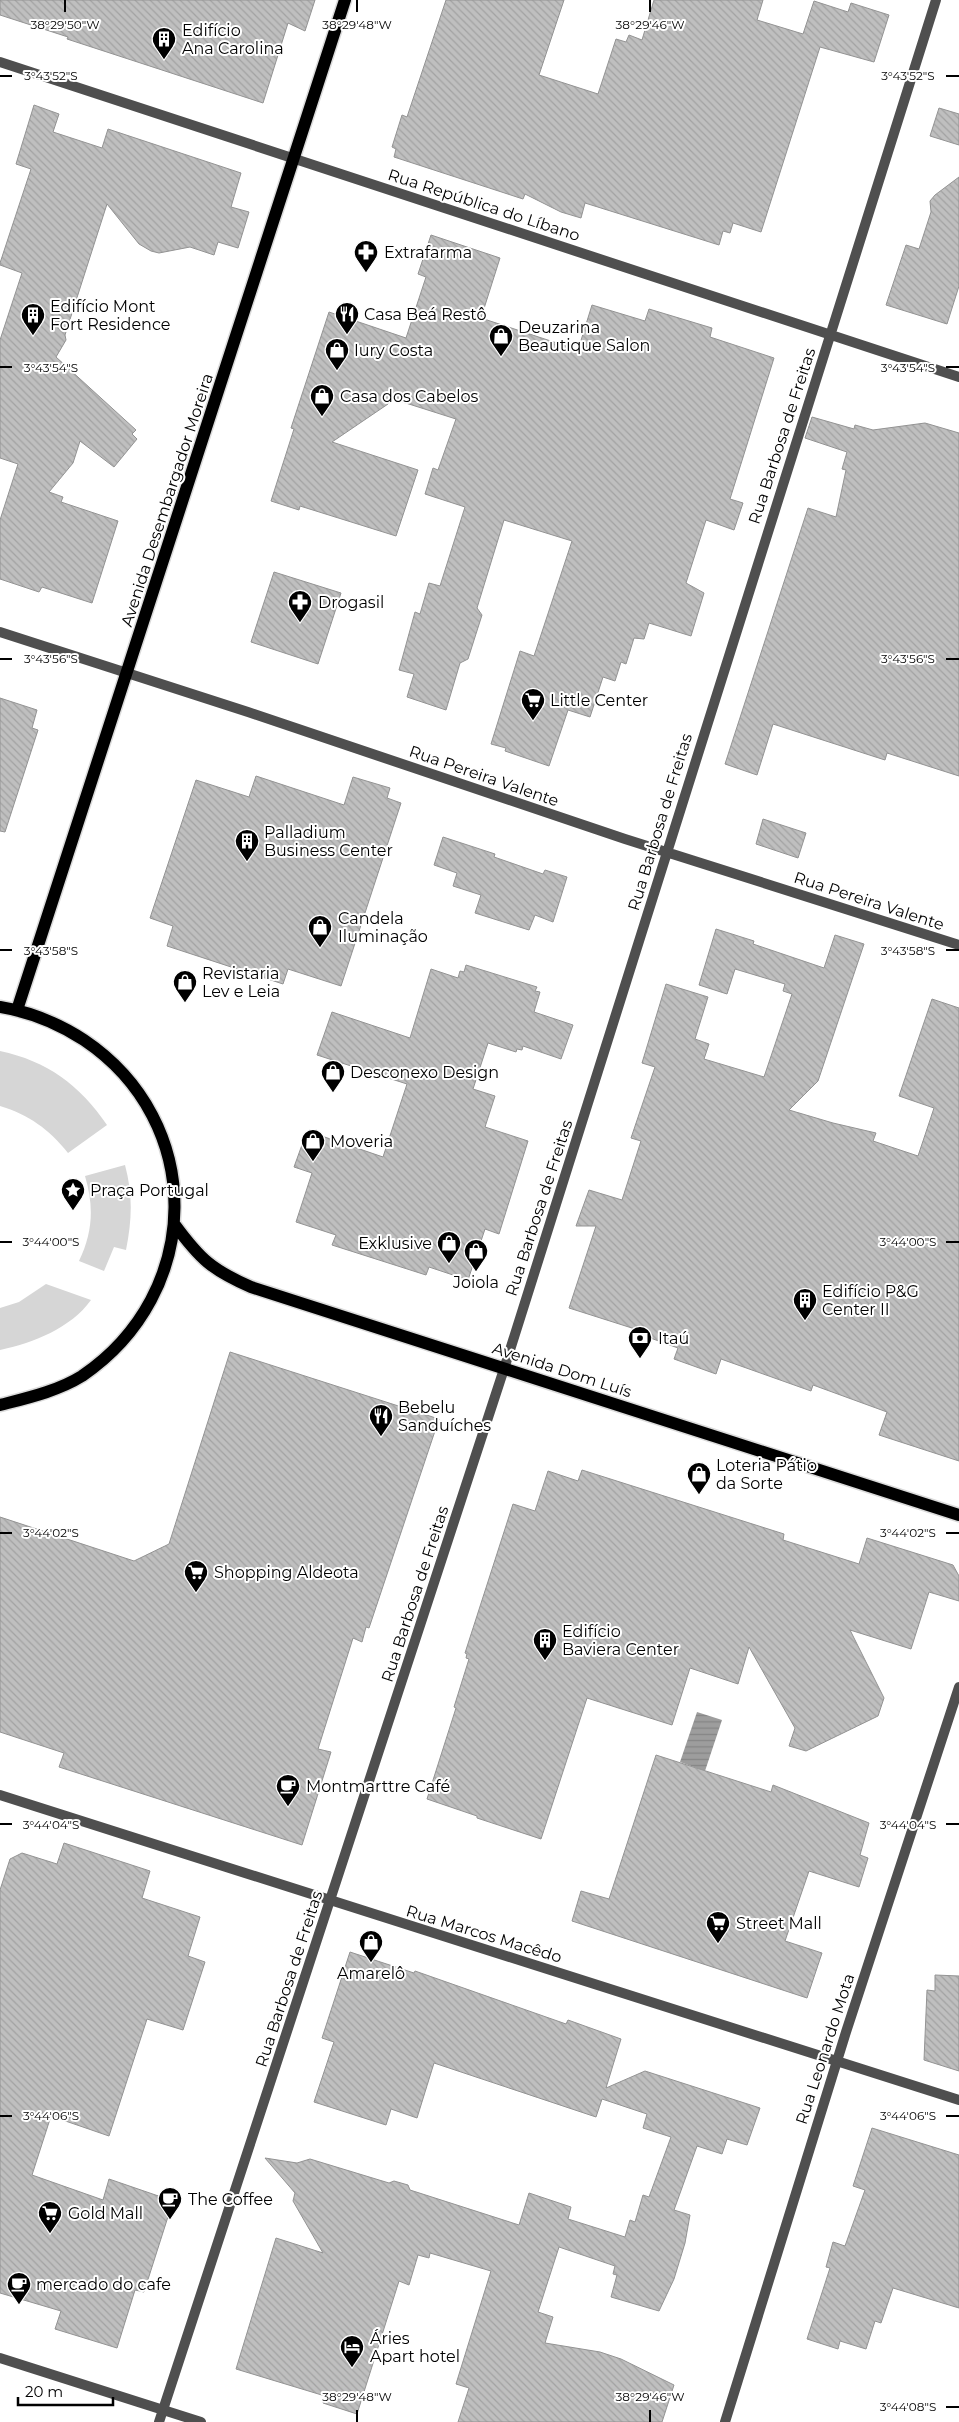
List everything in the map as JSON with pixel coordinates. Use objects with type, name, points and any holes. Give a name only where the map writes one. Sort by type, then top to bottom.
[{"type":"main road","name":"Avenida Desembargador Moreira","points":[[17,1010],[345,0]]},
{"type":"main road","points":[[0,1007],[17,1010],[66,1028],[117,1066],[134,1085],[148,1107],[164,1140],[173,1174],[175,1225],[169,1251],[148,1303],[115,1348],[81,1376],[36,1396],[0,1405]]},
{"type":"main road","name":"Avenida Dom Luís","points":[[175,1225],[194,1251],[221,1274],[236,1280],[504,1369],[959,1515]]},
{"type":"street","name":"Rua Barbosa de Freitas","points":[[159,2422],[504,1369],[667,853],[726,658],[936,0]]},
{"type":"street","name":"Rua República do Líbano","points":[[0,62],[959,377]]},
{"type":"street","name":"Rua Pereira Valente","points":[[0,632],[667,853],[959,945]]},
{"type":"street","name":"Rua Leonardo Mota","points":[[725,2422],[837,2061],[959,1687]]},
{"type":"street","name":"Rua Marcos Macêdo","points":[[0,1795],[959,2100]]},
{"type":"street","points":[[0,2358],[201,2422]]},
{"type":"shaded area","points":[[0,1051],[33,1061],[61,1077],[86,1098],[107,1125],[68,1153],[38,1124],[29,1118],[0,1106]]},
{"type":"shaded area","points":[[125,1165],[131,1208],[126,1250],[114,1247],[104,1271],[79,1261],[87,1240],[91,1219],[90,1198],[85,1176]]},
{"type":"shaded area","points":[[46,1284],[91,1300],[73,1319],[50,1333],[0,1350],[0,1308],[19,1302]]},
{"type":"shaded area","points":[[697,1712],[722,1720],[705,1771],[680,1762]]},
{"type":"building","points":[[0,0],[315,0],[305,31],[288,23],[263,103],[67,39],[68,37],[0,15]]},
{"type":"building","points":[[446,0],[564,0],[539,75],[598,94],[616,39],[626,42],[629,35],[642,40],[654,0],[763,0],[757,20],[803,34],[814,1],[848,12],[851,3],[889,15],[874,62],[820,47],[761,232],[733,223],[730,233],[723,231],[719,245],[585,203],[581,218],[561,212],[525,194],[523,199],[394,157],[396,149],[392,147],[402,115],[407,117]]},
{"type":"building","points":[[34,105],[59,114],[53,132],[102,148],[108,129],[241,173],[231,207],[249,212],[238,248],[218,242],[214,255],[190,247],[159,253],[139,244],[107,204],[65,335],[66,340],[56,357],[136,430],[132,434],[137,439],[114,467],[80,441],[73,463],[49,492],[63,497],[61,502],[118,521],[92,603],[42,587],[39,592],[0,579],[0,520],[18,464],[0,458],[0,340],[22,273],[0,265],[0,263],[31,169],[16,164]]},
{"type":"building","points":[[939,108],[959,114],[959,145],[930,136]]},
{"type":"building","points":[[959,177],[959,286],[947,324],[886,305],[906,245],[919,249],[931,212],[930,201]]},
{"type":"building","points":[[431,235],[500,258],[481,318],[578,350],[592,305],[645,321],[649,309],[712,328],[710,337],[774,358],[730,499],[743,503],[734,530],[706,520],[686,583],[704,593],[691,636],[649,623],[644,639],[634,638],[626,664],[621,662],[615,681],[603,677],[590,717],[568,710],[549,766],[505,751],[506,748],[491,744],[520,651],[534,656],[572,541],[504,520],[477,608],[482,615],[468,659],[460,663],[446,710],[407,697],[414,674],[399,670],[415,612],[420,614],[429,583],[440,586],[465,507],[425,494],[433,468],[438,470],[456,419],[390,398],[388,404],[332,442],[418,470],[396,536],[300,506],[299,510],[271,501],[294,429],[291,428],[329,312],[406,338],[426,277],[418,274]]},
{"type":"building","points":[[812,417],[854,429],[855,425],[873,430],[925,423],[959,433],[959,776],[887,753],[885,760],[773,724],[757,775],[725,764],[808,508],[836,517],[846,470],[842,469],[847,452],[805,438]]},
{"type":"building","points":[[274,572],[341,593],[318,664],[251,642]]},
{"type":"building","points":[[0,698],[37,710],[32,728],[38,730],[5,832],[0,831]]},
{"type":"building","name":"Palladium Business Center","points":[[256,776],[344,805],[353,777],[390,788],[387,798],[401,803],[341,986],[288,969],[283,984],[167,946],[173,926],[150,918],[196,780],[249,797]]},
{"type":"building","points":[[763,819],[806,833],[798,858],[756,844]]},
{"type":"building","points":[[443,837],[495,854],[494,857],[543,874],[545,870],[567,877],[553,922],[535,915],[529,930],[475,913],[481,895],[453,886],[457,873],[434,865]]},
{"type":"building","points":[[716,929],[754,941],[753,944],[824,968],[835,935],[864,944],[818,1081],[789,1110],[876,1133],[873,1141],[918,1156],[934,1108],[899,1096],[932,999],[959,1008],[959,1461],[879,1435],[887,1412],[813,1385],[811,1391],[721,1359],[716,1374],[674,1359],[678,1348],[634,1332],[635,1329],[569,1308],[596,1226],[576,1226],[589,1190],[622,1200],[641,1141],[631,1138],[655,1067],[642,1063],[666,984],[708,997],[695,1039],[709,1044],[704,1059],[764,1077],[792,994],[783,991],[785,984],[735,969],[727,994],[699,985]]},
{"type":"building","points":[[466,965],[537,987],[535,991],[540,992],[534,1012],[573,1025],[561,1059],[523,1046],[522,1050],[517,1049],[516,1052],[488,1043],[473,1089],[495,1096],[485,1127],[528,1141],[499,1234],[485,1229],[468,1280],[429,1267],[426,1275],[332,1245],[336,1235],[296,1222],[312,1173],[294,1167],[307,1131],[383,1157],[407,1084],[317,1055],[332,1012],[410,1038],[431,969],[458,978],[460,971],[464,972]]},
{"type":"building","name":"Shopping Aldeota","points":[[230,1352],[439,1419],[369,1628],[366,1627],[362,1642],[353,1638],[318,1749],[331,1752],[302,1845],[59,1767],[64,1753],[0,1732],[0,1517],[134,1561],[169,1544]]},
{"type":"building","points":[[582,1470],[784,1534],[783,1540],[859,1564],[867,1538],[953,1565],[959,1576],[959,1601],[929,1592],[911,1649],[850,1630],[884,1698],[878,1716],[806,1751],[789,1746],[795,1728],[749,1647],[738,1684],[690,1668],[672,1725],[587,1698],[541,1839],[427,1799],[456,1708],[454,1707],[469,1659],[466,1658],[467,1654],[465,1653],[513,1504],[535,1511],[548,1471],[578,1481]]},
{"type":"building","points":[[656,1755],[771,1792],[773,1785],[869,1823],[860,1855],[868,1858],[859,1887],[809,1871],[785,1941],[822,1953],[807,1998],[572,1921],[581,1891],[609,1899]]},
{"type":"building","points":[[64,1843],[150,1871],[142,1898],[200,1917],[188,1956],[205,1962],[183,2030],[147,2019],[109,2136],[51,2116],[32,2175],[103,2200],[109,2179],[173,2201],[144,2292],[135,2290],[117,2348],[55,2329],[61,2311],[0,2293],[0,1890],[10,1859],[22,1853],[57,1864]]},
{"type":"building","points":[[350,1952],[414,1973],[415,1971],[566,2024],[568,2020],[621,2039],[606,2088],[645,2071],[760,2108],[747,2145],[727,2139],[722,2154],[697,2146],[674,2210],[690,2215],[685,2243],[674,2279],[659,2311],[611,2297],[617,2275],[613,2274],[615,2266],[559,2247],[538,2312],[553,2317],[545,2343],[600,2352],[621,2359],[674,2385],[662,2422],[458,2422],[469,2388],[456,2384],[491,2271],[430,2253],[429,2258],[418,2255],[409,2285],[399,2281],[357,2414],[323,2403],[325,2396],[236,2369],[276,2238],[323,2253],[293,2201],[295,2193],[265,2158],[297,2163],[310,2159],[389,2183],[394,2181],[408,2185],[410,2190],[519,2225],[529,2193],[571,2207],[568,2219],[625,2237],[630,2220],[635,2222],[643,2195],[649,2197],[671,2137],[643,2128],[647,2114],[602,2099],[596,2117],[434,2063],[417,2118],[391,2109],[386,2125],[314,2102],[334,2042],[322,2038]]},
{"type":"building","points":[[935,1975],[959,1976],[959,2071],[924,2060],[927,1990],[935,1991]]},
{"type":"building","points":[[872,2128],[959,2155],[959,2308],[893,2288],[881,2323],[875,2321],[866,2349],[840,2341],[838,2349],[807,2339],[830,2268],[826,2267],[833,2242],[845,2246],[865,2190],[853,2186]]},
{"type":"place","name":"Edifício Ana Carolina","points":[[164,60]]},
{"type":"place","name":"Extrafarma","points":[[366,273]]},
{"type":"place","name":"Casa Beá Restô","points":[[347,335]]},
{"type":"place","name":"Edifício Mont Fort Residence","points":[[33,336]]},
{"type":"place","name":"Deuzarina Beautique Salon","points":[[501,357]]},
{"type":"place","name":"Iury Costa","points":[[337,371]]},
{"type":"place","name":"Casa dos Cabelos","points":[[322,417]]},
{"type":"place","name":"Drogasil","points":[[300,623]]},
{"type":"place","name":"Little Center","points":[[533,721]]},
{"type":"place","name":"Palladium Business Center","points":[[247,862]]},
{"type":"place","name":"Candela Iluminação","points":[[320,948]]},
{"type":"place","name":"Revistaria Lev e Leia","points":[[185,1003]]},
{"type":"place","name":"Desconexo Design","points":[[333,1093]]},
{"type":"place","name":"Moveria","points":[[313,1162]]},
{"type":"place","name":"Praça Portugal","points":[[73,1211]]},
{"type":"place","name":"Exklusive","points":[[449,1264]]},
{"type":"place","name":"Joiola","points":[[476,1272]]},
{"type":"place","name":"Edifício P&G Center II","points":[[805,1321]]},
{"type":"place","name":"Itaú","points":[[640,1359]]},
{"type":"place","name":"Bebelu Sanduíches","points":[[381,1437]]},
{"type":"place","name":"Loteria Pátio da Sorte","points":[[699,1495]]},
{"type":"place","name":"Shopping Aldeota","points":[[196,1593]]},
{"type":"place","name":"Edifício Baviera Center","points":[[545,1661]]},
{"type":"place","name":"Montmarttre Café","points":[[288,1807]]},
{"type":"place","name":"Street Mall","points":[[718,1944]]},
{"type":"place","name":"Amarelô","points":[[371,1963]]},
{"type":"place","name":"The Coffee","points":[[170,2220]]},
{"type":"place","name":"Gold Mall","points":[[50,2234]]},
{"type":"place","name":"mercado do cafe","points":[[19,2305]]},
{"type":"place","name":"Áries Apart hotel","points":[[352,2368]]}]
